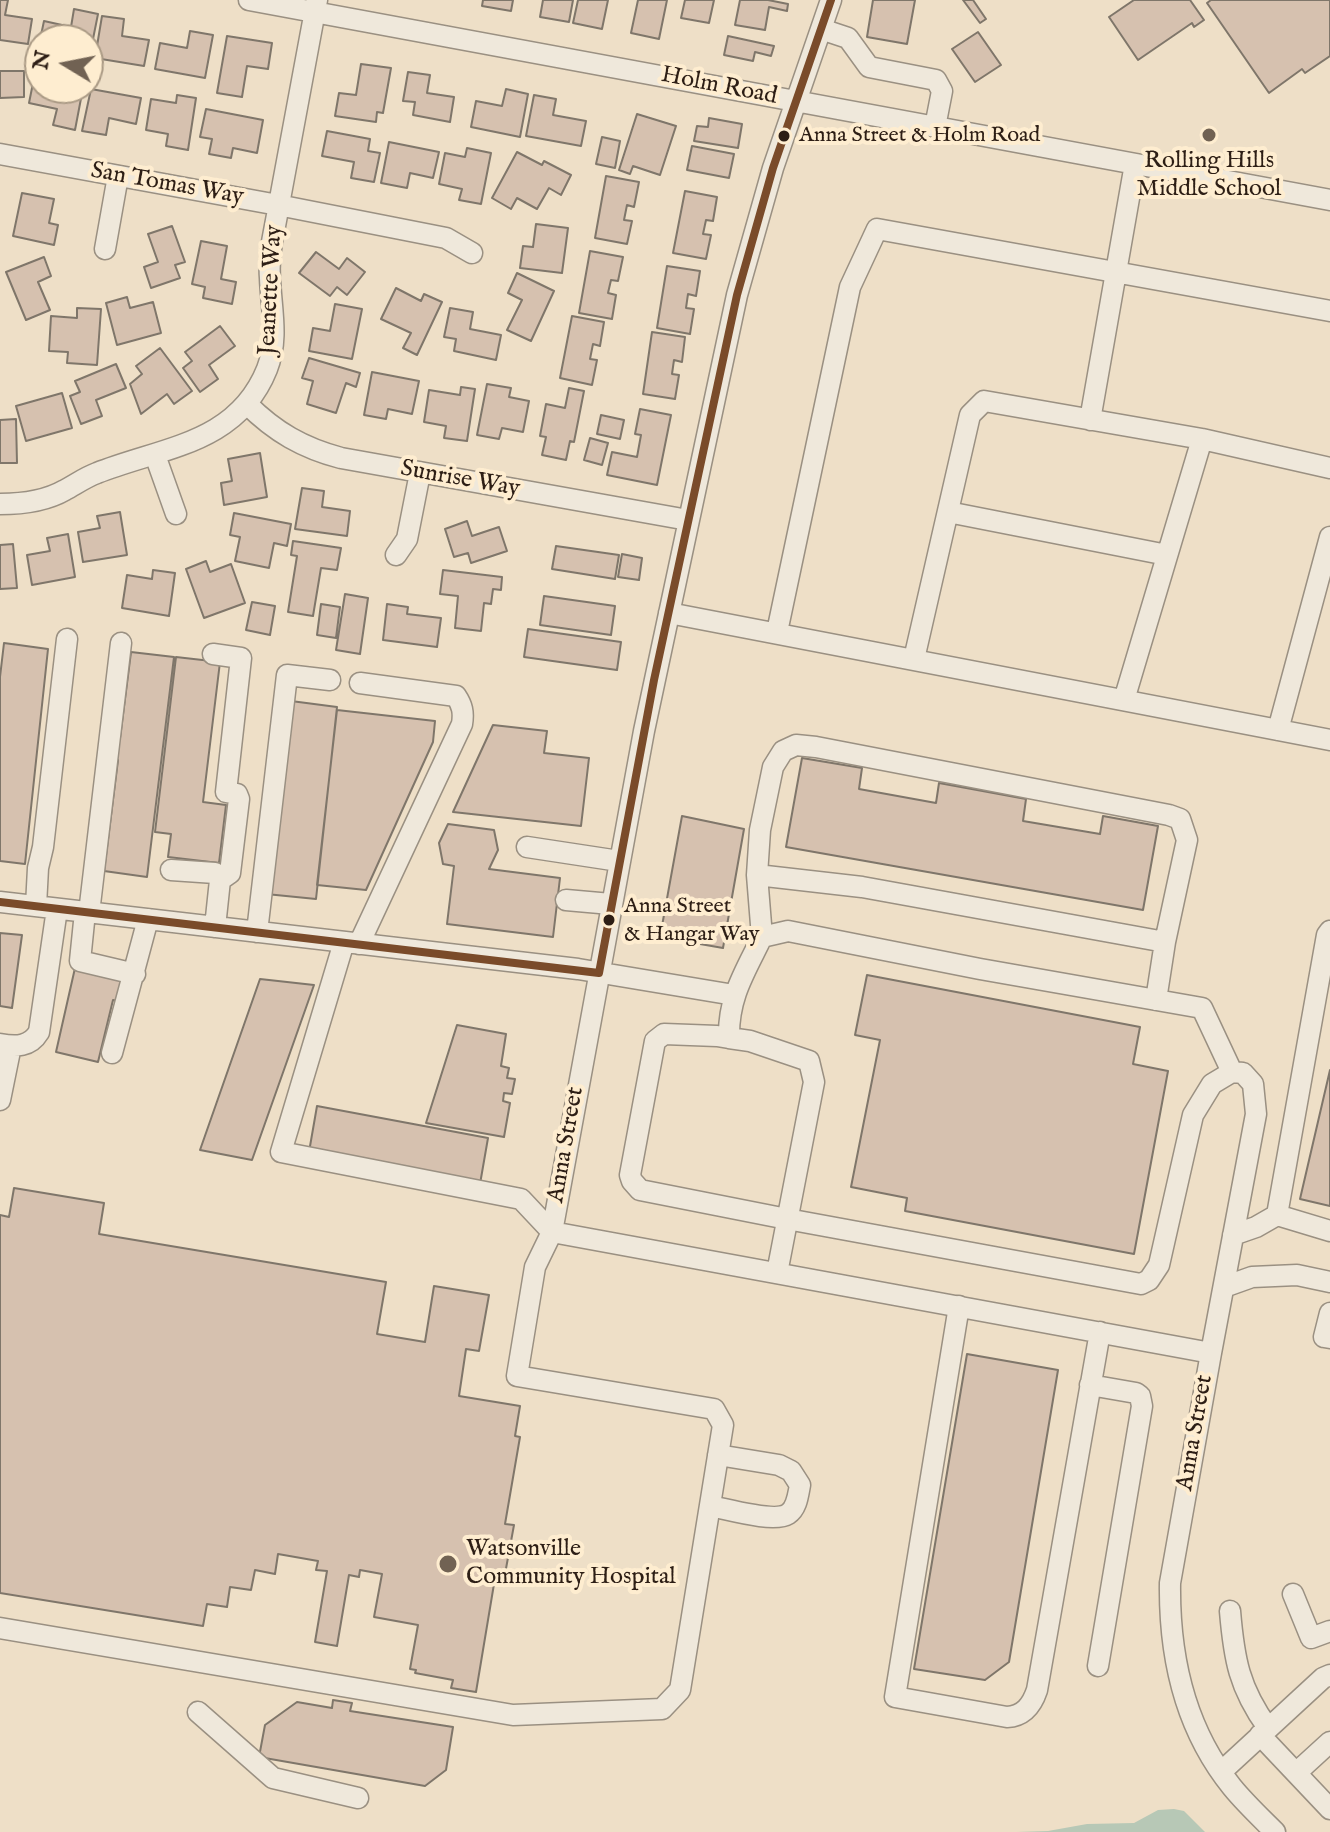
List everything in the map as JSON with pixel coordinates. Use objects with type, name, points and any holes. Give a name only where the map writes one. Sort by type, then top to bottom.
[{"type":"street","name":"Holm Road","points":[[249,0],[316,6],[796,102],[1330,200]]},
{"type":"street","name":"Anna Street","points":[[831,0],[765,192],[747,257],[688,520],[619,861],[552,1232],[1211,1353],[1170,1583],[1169,1609],[1174,1655],[1184,1698],[1202,1739],[1239,1795],[1275,1832]]},
{"type":"street","name":"Jeanette Way","points":[[0,504],[48,498],[94,474],[155,455],[215,431],[247,404],[267,368],[272,351],[275,333],[270,258],[316,6]]},
{"type":"street","points":[[821,29],[848,38],[869,67],[936,80],[942,91],[935,127]]},
{"type":"street","name":"San Tomas Way","points":[[0,154],[446,238],[472,253]]},
{"type":"street","points":[[1090,420],[1135,164]]},
{"type":"street","points":[[105,249],[118,176]]},
{"type":"street","points":[[777,632],[850,287],[877,229],[1330,311]]},
{"type":"street","points":[[914,659],[970,415],[984,401],[1202,439],[1330,468]]},
{"type":"street","name":"Sunrise Way","points":[[247,404],[280,433],[308,448],[341,458],[688,520]]},
{"type":"street","points":[[1124,700],[1202,439]]},
{"type":"street","points":[[155,455],[176,514]]},
{"type":"street","points":[[396,555],[407,539],[420,473]]},
{"type":"street","points":[[948,512],[1167,555]]},
{"type":"street","points":[[1278,730],[1330,537]]},
{"type":"street","points":[[669,613],[1330,740]]},
{"type":"street","points":[[36,906],[67,639]]},
{"type":"street","points":[[121,643],[80,961],[135,974]]},
{"type":"street","points":[[213,654],[241,658],[226,792],[237,794],[239,799],[230,873],[220,880]]},
{"type":"street","points":[[257,932],[287,675],[330,680]]},
{"type":"street","points":[[0,1628],[513,1715],[662,1709],[680,1690],[723,1425],[714,1409],[517,1376],[535,1267],[552,1232],[521,1199],[281,1152],[352,943],[462,724],[461,703],[456,696],[360,683]]},
{"type":"street","points":[[729,1038],[734,995],[762,937],[757,875],[760,830],[773,767],[783,751],[796,745],[1180,819],[1187,840],[1156,1000]]},
{"type":"street","points":[[527,847],[619,861]]},
{"type":"street","points":[[171,870],[215,873],[220,880],[215,927]]},
{"type":"street","points":[[757,875],[862,887],[1165,942]]},
{"type":"street","points":[[566,900],[611,904]]},
{"type":"street","points":[[0,902],[599,973],[734,995]]},
{"type":"street","points":[[0,1100],[6,1045],[20,1046],[31,1042],[39,1032],[57,909]]},
{"type":"street","points":[[112,1053],[148,919]]},
{"type":"street","points":[[762,937],[788,931],[1202,1008],[1232,1072]]},
{"type":"street","points":[[1277,1215],[1330,931]]},
{"type":"street","points":[[777,1273],[787,1219],[814,1082],[809,1061],[750,1041],[664,1034],[655,1041],[630,1175],[640,1190],[787,1219],[1141,1284],[1149,1280],[1159,1265],[1193,1115],[1212,1084],[1232,1072],[1243,1073],[1253,1084],[1256,1114],[1211,1353]]},
{"type":"street","points":[[1233,1235],[1277,1215],[1330,1231]]},
{"type":"street","points":[[1224,1287],[1252,1277],[1297,1275],[1330,1282]]},
{"type":"street","points":[[959,1306],[895,1697],[1007,1717],[1022,1713],[1034,1700],[1100,1332]]},
{"type":"street","points":[[1330,1313],[1324,1337],[1330,1338]]},
{"type":"street","points":[[1090,1385],[1136,1393],[1142,1406],[1098,1666]]},
{"type":"street","points":[[710,1506],[772,1517],[787,1514],[797,1503],[800,1485],[791,1471],[779,1465],[718,1455]]},
{"type":"street","points":[[1293,1594],[1311,1638],[1330,1631]]},
{"type":"street","points":[[1230,1611],[1234,1652],[1243,1687],[1264,1732],[1330,1809]]},
{"type":"street","points":[[1221,1772],[1323,1678],[1330,1675]]},
{"type":"street","points":[[198,1712],[273,1778],[358,1798]]},
{"type":"street","points":[[1296,1773],[1330,1742]]},
{"type":"shaded area","points":[[1158,1810],[1184,1811],[1205,1832],[1017,1832],[1048,1831],[1087,1824],[1134,1823]]},
{"type":"building","points":[[0,0],[8,0],[5,15],[32,19],[31,24],[24,24],[24,43],[0,40]]},
{"type":"building","points":[[483,0],[513,0],[511,11],[482,6]]},
{"type":"building","points":[[543,0],[573,0],[569,22],[540,17]]},
{"type":"building","points":[[578,0],[608,0],[602,29],[573,23]]},
{"type":"building","points":[[638,0],[667,0],[659,39],[631,33]]},
{"type":"building","points":[[685,0],[714,0],[709,23],[681,18]]},
{"type":"building","points":[[740,0],[788,4],[787,11],[769,7],[765,30],[735,25]]},
{"type":"building","points":[[873,0],[915,0],[907,44],[867,37]]},
{"type":"building","points":[[963,0],[973,0],[986,19],[980,23]]},
{"type":"building","points":[[1134,0],[1190,0],[1204,20],[1194,27],[1192,23],[1138,60],[1109,17]]},
{"type":"building","points":[[1211,0],[1330,0],[1330,56],[1305,73],[1302,69],[1269,93],[1207,3]]},
{"type":"building","points":[[74,9],[98,14],[96,24],[72,24]]},
{"type":"building","points":[[102,16],[124,19],[122,36],[149,40],[144,66],[104,59],[104,24],[101,24]]},
{"type":"building","points":[[190,31],[213,35],[205,78],[155,69],[160,43],[187,48]]},
{"type":"building","points":[[978,32],[1001,65],[975,82],[952,49]]},
{"type":"building","points":[[227,36],[272,43],[268,69],[247,66],[242,97],[217,93]]},
{"type":"building","points":[[728,36],[774,46],[771,56],[755,52],[753,61],[724,55]]},
{"type":"building","points":[[361,64],[391,68],[383,113],[377,112],[376,122],[335,116],[339,93],[356,95]]},
{"type":"building","points":[[0,71],[24,71],[24,97],[0,98]]},
{"type":"building","points":[[408,72],[430,75],[427,93],[454,97],[450,122],[413,115],[415,102],[403,101]]},
{"type":"building","points":[[506,89],[528,94],[520,137],[471,127],[476,101],[502,106]]},
{"type":"building","points":[[104,91],[141,98],[136,124],[109,118],[106,135],[82,131],[88,104],[104,104]]},
{"type":"building","points":[[177,95],[196,98],[188,150],[166,146],[168,134],[146,130],[151,99],[176,103]]},
{"type":"building","points":[[534,95],[556,99],[553,115],[586,121],[581,146],[526,136]]},
{"type":"building","points":[[34,104],[80,104],[75,130],[53,125],[57,109]]},
{"type":"building","points":[[206,109],[263,120],[257,153],[233,148],[231,158],[209,154],[212,139],[200,137]]},
{"type":"building","points":[[637,114],[676,126],[660,175],[633,166],[630,174],[619,170]]},
{"type":"building","points":[[709,118],[742,124],[738,148],[694,141],[697,126],[708,127]]},
{"type":"building","points":[[327,131],[370,139],[368,151],[380,153],[374,182],[351,178],[354,162],[322,156]]},
{"type":"building","points":[[602,137],[620,141],[615,168],[596,164]]},
{"type":"building","points":[[389,142],[439,152],[433,178],[410,173],[407,188],[381,183]]},
{"type":"building","points":[[692,146],[734,154],[729,178],[687,170]]},
{"type":"building","points":[[467,148],[491,153],[481,204],[459,200],[462,189],[439,184],[445,153],[465,157]]},
{"type":"building","points":[[517,152],[571,175],[561,195],[549,188],[537,209],[517,198],[511,209],[492,198]]},
{"type":"building","points":[[606,176],[639,182],[634,207],[627,205],[624,220],[632,221],[627,244],[595,238]]},
{"type":"building","points":[[685,191],[717,197],[713,221],[706,220],[703,234],[711,235],[706,259],[673,253]]},
{"type":"building","points":[[22,193],[54,199],[49,223],[58,225],[54,245],[13,236]]},
{"type":"building","points":[[536,224],[568,228],[562,273],[520,268],[523,246],[533,247]]},
{"type":"building","points":[[172,226],[185,262],[175,265],[180,278],[151,288],[144,267],[158,262],[148,234]]},
{"type":"building","points":[[201,241],[227,246],[221,279],[236,282],[232,304],[203,298],[205,287],[192,284]]},
{"type":"building","points":[[590,251],[623,257],[618,281],[611,280],[608,293],[616,295],[612,319],[579,313]]},
{"type":"building","points":[[316,252],[339,269],[347,258],[365,272],[347,295],[337,287],[330,296],[299,273]]},
{"type":"building","points":[[44,257],[51,276],[38,282],[50,310],[26,320],[6,272]]},
{"type":"building","points":[[667,266],[700,271],[696,296],[688,294],[686,308],[694,309],[690,334],[657,328]]},
{"type":"building","points":[[517,273],[554,291],[531,341],[507,330],[522,300],[508,293]]},
{"type":"building","points":[[396,288],[421,301],[424,294],[442,302],[417,355],[403,348],[411,333],[381,319]]},
{"type":"building","points":[[127,297],[130,308],[153,302],[161,333],[117,345],[106,303]]},
{"type":"building","points":[[335,304],[362,309],[352,359],[309,351],[313,328],[330,331]]},
{"type":"building","points":[[77,308],[101,309],[97,365],[67,363],[68,352],[49,351],[51,316],[77,318]]},
{"type":"building","points":[[450,308],[473,312],[470,329],[501,335],[496,360],[454,351],[456,339],[444,337]]},
{"type":"building","points":[[572,316],[604,322],[600,346],[593,344],[590,359],[597,360],[592,385],[560,378]]},
{"type":"building","points":[[220,326],[235,346],[209,365],[218,379],[200,392],[183,368],[192,361],[185,352]]},
{"type":"building","points":[[652,332],[685,337],[682,362],[674,360],[672,374],[679,375],[675,399],[643,394]]},
{"type":"building","points":[[160,348],[192,391],[174,404],[167,394],[141,414],[130,384],[142,374],[136,366]]},
{"type":"building","points":[[309,358],[360,373],[356,387],[346,383],[336,413],[307,404],[313,381],[302,378]]},
{"type":"building","points":[[116,364],[126,388],[96,400],[102,416],[81,424],[70,396],[80,392],[75,381]]},
{"type":"building","points":[[372,372],[419,381],[412,414],[388,409],[386,419],[364,415]]},
{"type":"building","points":[[487,384],[511,388],[509,397],[529,401],[523,432],[502,428],[499,439],[477,435]]},
{"type":"building","points":[[461,387],[475,389],[467,441],[444,438],[446,426],[424,422],[429,390],[460,395]]},
{"type":"building","points":[[569,388],[584,391],[574,442],[570,441],[566,460],[542,455],[546,437],[540,436],[546,404],[565,408]]},
{"type":"building","points":[[62,393],[72,428],[26,441],[16,406]]},
{"type":"building","points":[[640,409],[671,415],[657,485],[607,475],[612,452],[637,457],[641,435],[635,434]]},
{"type":"building","points":[[601,415],[624,420],[620,439],[597,434]]},
{"type":"building","points":[[16,419],[17,463],[0,463],[0,420]]},
{"type":"building","points":[[590,438],[608,443],[602,465],[584,460]]},
{"type":"building","points":[[260,453],[267,497],[224,505],[221,483],[232,481],[228,459]]},
{"type":"building","points":[[302,488],[324,491],[322,507],[350,511],[347,536],[295,529]]},
{"type":"building","points":[[120,512],[127,555],[83,562],[78,532],[100,528],[97,516]]},
{"type":"building","points":[[234,513],[291,524],[287,546],[274,543],[269,568],[235,561],[240,537],[230,535]]},
{"type":"building","points":[[467,521],[472,536],[499,527],[507,551],[471,563],[468,553],[454,557],[445,529]]},
{"type":"building","points":[[68,534],[75,577],[32,585],[27,555],[50,551],[47,538]]},
{"type":"building","points":[[293,541],[341,548],[337,570],[321,568],[313,616],[288,612],[297,556],[291,555]]},
{"type":"building","points":[[13,544],[17,588],[0,589],[0,545]]},
{"type":"building","points":[[556,546],[619,555],[615,579],[552,569]]},
{"type":"building","points":[[622,554],[642,558],[639,580],[618,577]]},
{"type":"building","points":[[206,561],[210,572],[231,564],[245,603],[204,618],[186,569]]},
{"type":"building","points":[[153,570],[175,573],[169,616],[122,608],[127,575],[152,579]]},
{"type":"building","points":[[443,570],[502,577],[501,590],[493,589],[491,604],[484,603],[481,631],[455,628],[458,596],[440,594]]},
{"type":"building","points":[[345,594],[368,598],[360,654],[336,650]]},
{"type":"building","points":[[544,596],[615,606],[611,635],[540,625]]},
{"type":"building","points":[[252,602],[275,606],[270,635],[246,630]]},
{"type":"building","points":[[321,604],[340,607],[336,638],[317,635]]},
{"type":"building","points":[[387,604],[408,607],[407,614],[441,618],[437,647],[383,640]]},
{"type":"building","points":[[528,629],[621,642],[617,670],[524,657]]},
{"type":"building","points":[[4,643],[48,649],[25,864],[0,861],[0,677]]},
{"type":"building","points":[[131,652],[174,657],[147,877],[104,871],[118,760],[115,760]]},
{"type":"building","points":[[176,657],[220,662],[203,802],[226,805],[219,863],[168,857],[171,834],[155,832]]},
{"type":"building","points":[[291,701],[337,707],[316,899],[266,894]]},
{"type":"building","points":[[337,710],[435,721],[433,742],[366,890],[317,885]]},
{"type":"building","points":[[493,725],[547,731],[544,753],[589,758],[581,826],[453,812]]},
{"type":"building","points":[[802,758],[862,768],[859,789],[936,803],[939,783],[1026,799],[1023,821],[1100,834],[1103,816],[1158,826],[1143,910],[786,847]]},
{"type":"building","points":[[682,816],[744,829],[723,948],[660,937]]},
{"type":"building","points":[[448,824],[494,830],[498,850],[489,869],[560,878],[553,937],[447,924],[454,866],[443,864],[439,843]]},
{"type":"building","points":[[0,933],[22,935],[12,1008],[0,1006]]},
{"type":"building","points":[[75,968],[124,978],[118,1001],[113,1000],[98,1062],[56,1052]]},
{"type":"building","points":[[867,975],[1140,1027],[1133,1064],[1168,1071],[1134,1254],[905,1211],[907,1198],[851,1187],[880,1040],[855,1035]]},
{"type":"building","points":[[260,979],[314,985],[252,1160],[200,1150]]},
{"type":"building","points":[[457,1025],[506,1034],[501,1066],[509,1068],[507,1078],[515,1079],[512,1094],[504,1093],[503,1101],[510,1103],[504,1137],[426,1123]]},
{"type":"building","points":[[1330,1070],[1330,1206],[1300,1199]]},
{"type":"building","points":[[317,1106],[488,1138],[480,1184],[309,1152]]},
{"type":"building","points":[[14,1188],[104,1203],[99,1234],[386,1282],[377,1334],[425,1342],[434,1286],[489,1295],[479,1351],[466,1349],[459,1396],[520,1406],[515,1436],[520,1437],[505,1524],[514,1525],[505,1574],[496,1572],[476,1692],[451,1688],[453,1680],[415,1673],[416,1670],[410,1669],[418,1625],[374,1617],[382,1574],[360,1570],[359,1577],[349,1575],[337,1646],[315,1642],[327,1571],[316,1570],[318,1561],[278,1554],[275,1574],[255,1570],[251,1590],[230,1587],[227,1607],[207,1604],[203,1626],[0,1593],[0,1215],[9,1217]]},
{"type":"building","points":[[967,1354],[1058,1370],[1009,1662],[985,1680],[914,1669]]},
{"type":"building","points":[[333,1700],[352,1703],[350,1711],[453,1727],[446,1770],[425,1786],[259,1757],[265,1725],[297,1702],[332,1708]]},
{"type":"transit line","points":[[0,902],[599,973],[654,680],[737,295],[773,168],[831,0]]},
{"type":"place","name":"Rolling Hills Middle School","points":[[1209,135]]},
{"type":"place","name":"Anna Street & Holm Road","points":[[784,136]]},
{"type":"place","name":"Anna Street & Hangar Way","points":[[609,920]]},
{"type":"place","name":"Watsonville Community Hospital","points":[[448,1564]]}]
